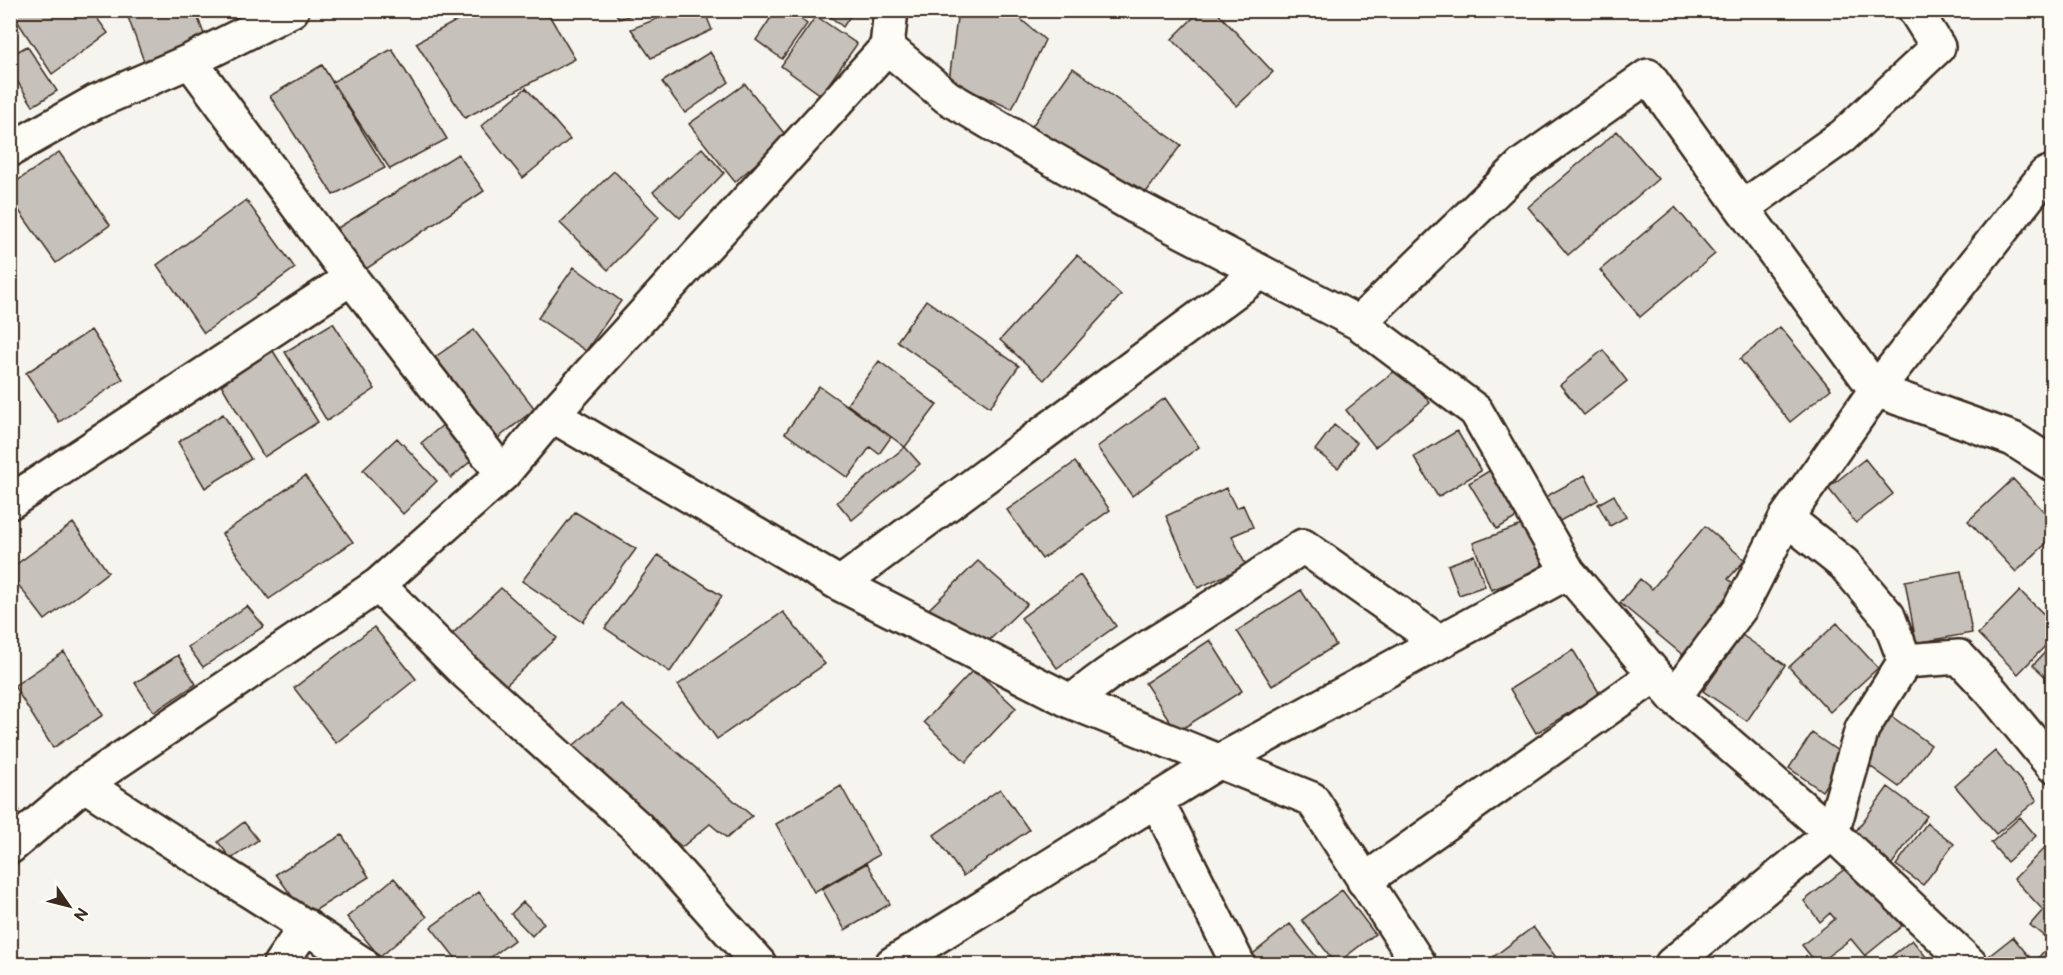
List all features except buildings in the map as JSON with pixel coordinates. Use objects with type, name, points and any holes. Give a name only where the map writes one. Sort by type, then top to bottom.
[{"type":"street","points":[[10,150],[95,102],[190,61],[292,10]]},
{"type":"street","points":[[10,847],[84,784],[378,585],[502,474],[552,415],[887,46],[891,10]]},
{"type":"street","points":[[1742,208],[1843,136],[1938,47],[1915,10]]},
{"type":"street","points":[[887,46],[947,97],[1136,207],[1359,323],[1476,411],[1568,572],[1664,686],[1832,833],[1970,964]]},
{"type":"street","points":[[190,61],[351,278],[502,474]]},
{"type":"street","points":[[1359,323],[1522,165],[1648,76],[1876,390],[2013,439],[2052,464]]},
{"type":"street","points":[[1364,880],[1664,686],[1741,607],[1786,518],[1876,390],[2045,176],[2052,172]]},
{"type":"street","points":[[840,584],[1261,272]]},
{"type":"street","points":[[10,502],[351,278]]},
{"type":"street","points":[[552,415],[840,584],[1072,702],[1312,799],[1419,964]]},
{"type":"street","points":[[1786,518],[1844,564],[1888,616],[1905,661]]},
{"type":"street","points":[[1072,702],[1142,650],[1303,546],[1439,642]]},
{"type":"street","points":[[910,960],[1218,762],[1568,572]]},
{"type":"street","points":[[378,585],[463,670],[637,827],[759,964]]},
{"type":"street","points":[[1905,661],[1959,657],[1992,692],[2052,765]]},
{"type":"street","points":[[1672,964],[1832,833],[1862,729],[1905,661]]},
{"type":"street","points":[[84,784],[362,964]]},
{"type":"street","points":[[1157,801],[1238,964]]},
{"type":"street","points":[[280,964],[306,926]]}]
